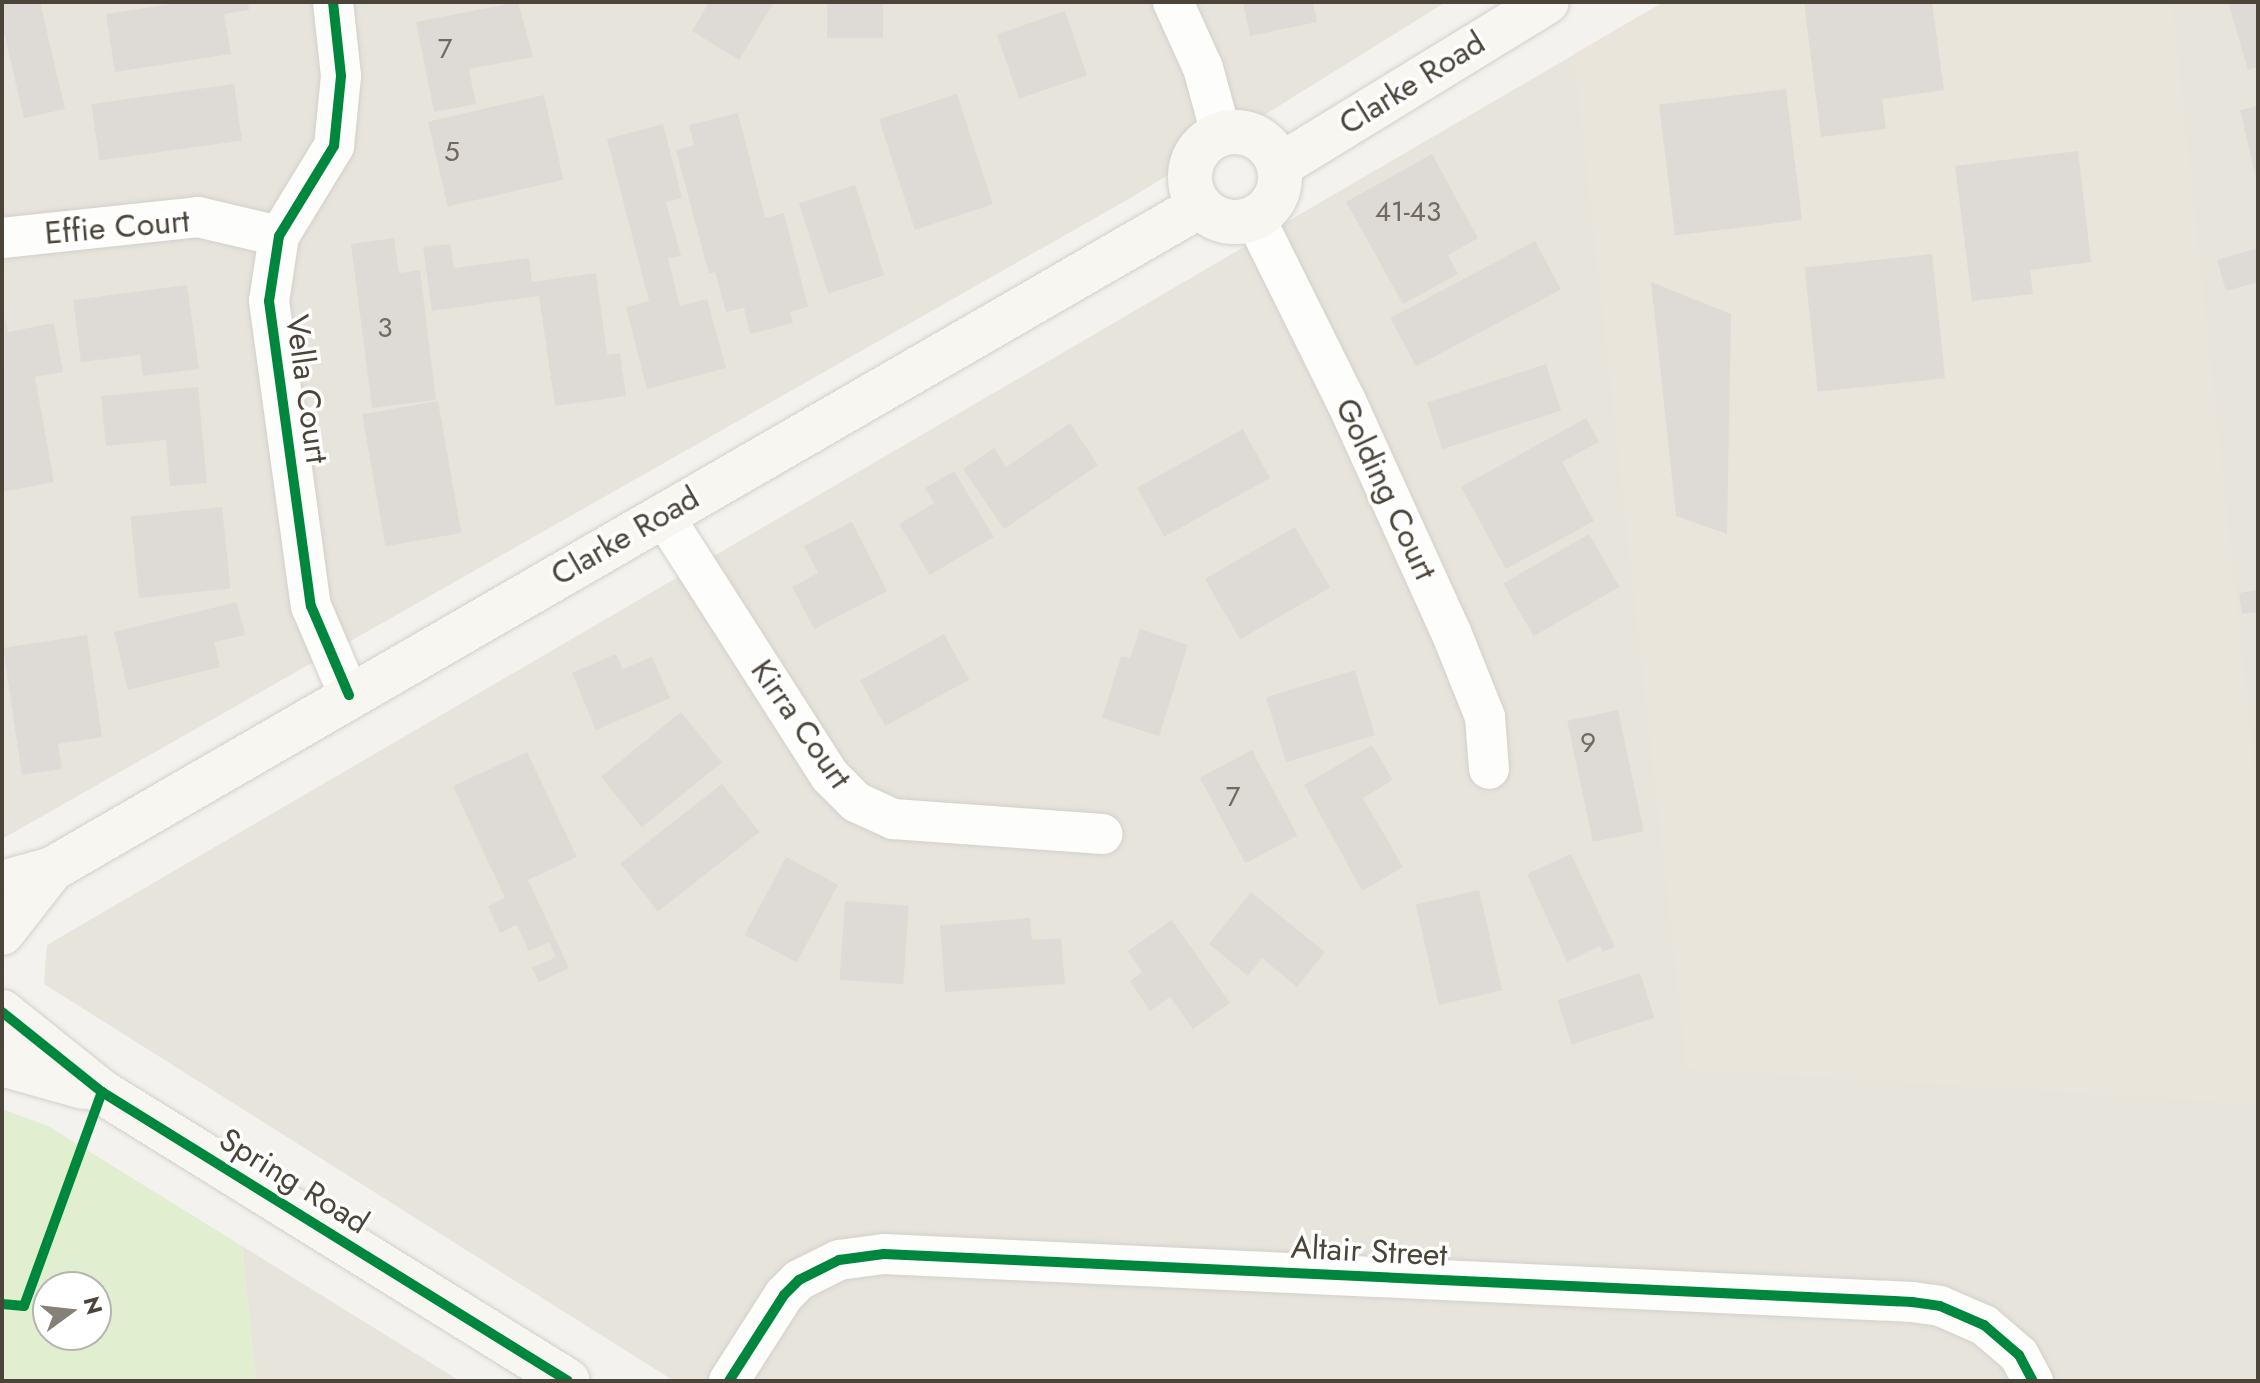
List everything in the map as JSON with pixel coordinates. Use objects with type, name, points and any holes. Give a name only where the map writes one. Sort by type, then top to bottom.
[{"type":"main road","name":"Clarke Road","points":[[1279,166],[1547,2]]},
{"type":"main road","points":[[1221,134],[1250,134],[1273,152],[1279,166],[1276,196],[1255,218],[1225,221],[1200,206],[1193,193],[1192,164],[1207,141],[1221,134]]},
{"type":"main road","name":"Clarke Road","points":[[2,883],[52,869],[1200,206]]},
{"type":"main road","name":"Clarke Road","points":[[2,933],[52,869]]},
{"type":"main road","name":"Spring Road","points":[[2,1012],[102,1092],[568,1381]]},
{"type":"main road","name":"Spring Road","points":[[2,1064],[102,1092]]},
{"type":"street","name":"Vella Court","points":[[333,2],[341,76],[334,146],[279,236],[269,301],[309,592],[321,638],[349,695]]},
{"type":"street","points":[[1173,2],[1203,68],[1221,134]]},
{"type":"street","name":"Effie Court","points":[[2,238],[198,217],[279,236]]},
{"type":"street","name":"Golding Court","points":[[1255,218],[1346,401],[1451,632],[1485,717],[1489,769]]},
{"type":"street","name":"Kirra Court","points":[[663,515],[830,776],[856,802],[893,819],[1102,834]]},
{"type":"street","name":"Altair Street","points":[[729,1381],[784,1295],[799,1280],[839,1260],[884,1254],[1912,1302],[1940,1306],[1984,1325],[2019,1355],[2033,1381]]},
{"type":"shaded area","points":[[2,2],[1446,2],[1134,196],[2,839]]},
{"type":"shaded area","points":[[1664,2],[2258,2],[2258,1381],[674,1381],[44,984],[47,945]]},
{"type":"shaded area","points":[[1664,2],[2172,2],[2258,805],[2258,1104],[1687,1069],[1574,54]]},
{"type":"shaded area","points":[[242,1246],[460,1381],[256,1381]]},
{"type":"green space","points":[[2,1109],[48,1126],[242,1246],[256,1381],[2,1381]]},
{"type":"building","points":[[2,2],[40,2],[65,109],[24,118],[2,24]]},
{"type":"building","points":[[184,2],[248,2],[249,10],[224,14],[231,54],[115,72],[106,14]]},
{"type":"building","points":[[518,2],[533,57],[469,69],[476,104],[434,112],[416,22]]},
{"type":"building","points":[[709,2],[774,2],[739,60],[692,31]]},
{"type":"building","points":[[827,2],[883,2],[883,38],[827,38]]},
{"type":"building","points":[[1243,2],[1313,2],[1317,22],[1250,36]]},
{"type":"building","points":[[1804,2],[1932,2],[1944,90],[1882,99],[1886,129],[1821,137]]},
{"type":"building","points":[[2258,2],[2258,67],[2248,70],[2229,5]]},
{"type":"building","points":[[1065,11],[1087,75],[1019,99],[997,34]]},
{"type":"building","points":[[234,84],[242,140],[99,160],[91,104]]},
{"type":"building","points":[[1786,89],[1802,220],[1675,236],[1659,105]]},
{"type":"building","points":[[957,94],[993,204],[915,230],[879,119]]},
{"type":"building","points":[[544,95],[564,180],[448,207],[428,122]]},
{"type":"building","points":[[2258,106],[2258,182],[2257,182],[2240,110]]},
{"type":"building","points":[[738,113],[765,218],[784,213],[808,307],[790,312],[793,323],[750,334],[744,308],[726,312],[715,272],[709,274],[676,150],[694,145],[689,125]]},
{"type":"building","points":[[663,124],[682,198],[666,202],[681,256],[668,258],[680,306],[707,299],[726,368],[647,389],[626,307],[649,301],[607,139]]},
{"type":"building","points":[[2078,151],[2091,262],[2030,270],[2033,294],[1972,301],[1955,166]]},
{"type":"building","points":[[1432,154],[1478,238],[1448,255],[1458,274],[1403,304],[1346,202]]},
{"type":"building","points":[[855,185],[884,275],[828,294],[799,203]]},
{"type":"building","points":[[394,238],[399,273],[420,270],[436,400],[372,408],[351,244]]},
{"type":"building","points":[[1535,241],[1561,290],[1416,367],[1390,318]]},
{"type":"building","points":[[450,244],[454,268],[529,258],[532,282],[596,273],[607,355],[620,353],[626,396],[555,406],[539,296],[432,311],[423,247]]},
{"type":"building","points":[[2258,248],[2258,282],[2226,291],[2217,260]]},
{"type":"building","points":[[1932,254],[1945,378],[1818,392],[1805,267]]},
{"type":"building","points":[[1651,282],[1731,314],[1727,534],[1676,516]]},
{"type":"building","points":[[187,285],[199,369],[143,376],[140,355],[81,362],[73,300]]},
{"type":"building","points":[[5,317],[8,332],[54,323],[63,372],[35,377],[54,482],[2,492]]},
{"type":"building","points":[[1546,364],[1561,411],[1442,449],[1427,403]]},
{"type":"building","points":[[198,387],[207,483],[170,486],[166,440],[106,446],[101,396]]},
{"type":"building","points":[[438,401],[461,533],[385,546],[362,414]]},
{"type":"building","points":[[1586,418],[1599,442],[1562,462],[1594,521],[1506,569],[1461,487]]},
{"type":"building","points":[[1070,423],[1098,465],[1004,529],[963,469],[994,448],[1006,467]]},
{"type":"building","points":[[1243,429],[1270,478],[1164,537],[1137,488]]},
{"type":"building","points":[[954,471],[994,537],[930,575],[899,524],[934,503],[925,488]]},
{"type":"building","points":[[222,507],[231,589],[139,598],[131,517]]},
{"type":"building","points":[[852,522],[887,591],[814,629],[792,587],[818,573],[804,546]]},
{"type":"building","points":[[1295,527],[1330,588],[1240,640],[1205,579]]},
{"type":"building","points":[[1589,534],[1620,587],[1534,636],[1503,584]]},
{"type":"building","points":[[2258,590],[2258,612],[2242,614],[2239,593]]},
{"type":"building","points":[[237,602],[245,635],[214,642],[220,667],[128,690],[114,632]]},
{"type":"building","points":[[1140,629],[1188,645],[1159,736],[1102,718],[1121,656],[1130,658]]},
{"type":"building","points":[[944,634],[969,679],[885,726],[860,681]]},
{"type":"building","points":[[87,635],[102,737],[58,744],[62,769],[22,775],[3,648]]},
{"type":"building","points":[[616,654],[623,669],[652,657],[670,698],[596,730],[572,673]]},
{"type":"building","points":[[1355,670],[1375,735],[1286,762],[1266,697]]},
{"type":"building","points":[[1618,710],[1644,831],[1593,842],[1567,721]]},
{"type":"building","points":[[681,712],[722,763],[642,827],[601,777]]},
{"type":"building","points":[[1372,745],[1393,780],[1363,798],[1403,867],[1362,891],[1304,785]]},
{"type":"building","points":[[1252,750],[1298,836],[1245,863],[1200,778]]},
{"type":"building","points":[[527,752],[577,857],[528,880],[569,968],[539,982],[532,968],[556,957],[549,942],[529,951],[517,925],[500,933],[488,906],[505,898],[453,786]]},
{"type":"building","points":[[722,784],[760,832],[658,911],[620,863]]},
{"type":"building","points":[[1571,854],[1615,947],[1603,952],[1600,946],[1567,962],[1527,874]]},
{"type":"building","points":[[786,857],[838,885],[797,962],[745,935]]},
{"type":"building","points":[[1479,890],[1502,990],[1439,1005],[1416,905]]},
{"type":"building","points":[[1251,892],[1325,952],[1297,987],[1262,958],[1248,976],[1209,944]]},
{"type":"building","points":[[845,901],[909,905],[903,984],[839,980]]},
{"type":"building","points":[[1030,918],[1032,940],[1061,938],[1065,984],[945,992],[940,925]]},
{"type":"building","points":[[1172,920],[1230,1003],[1193,1029],[1170,997],[1150,1011],[1130,981],[1142,972],[1128,951]]},
{"type":"building","points":[[1640,973],[1655,1018],[1572,1045],[1557,1000]]},
{"type":"cycle path","points":[[333,2],[341,76],[334,146],[279,236],[269,301],[311,606],[349,695]]},
{"type":"cycle path","points":[[2,1012],[102,1092],[568,1381]]},
{"type":"cycle path","points":[[2,1304],[24,1306],[102,1092]]},
{"type":"cycle path","points":[[729,1381],[784,1295],[799,1280],[839,1260],[884,1254],[1912,1302],[1940,1306],[1984,1325],[2019,1355],[2033,1381]]}]
